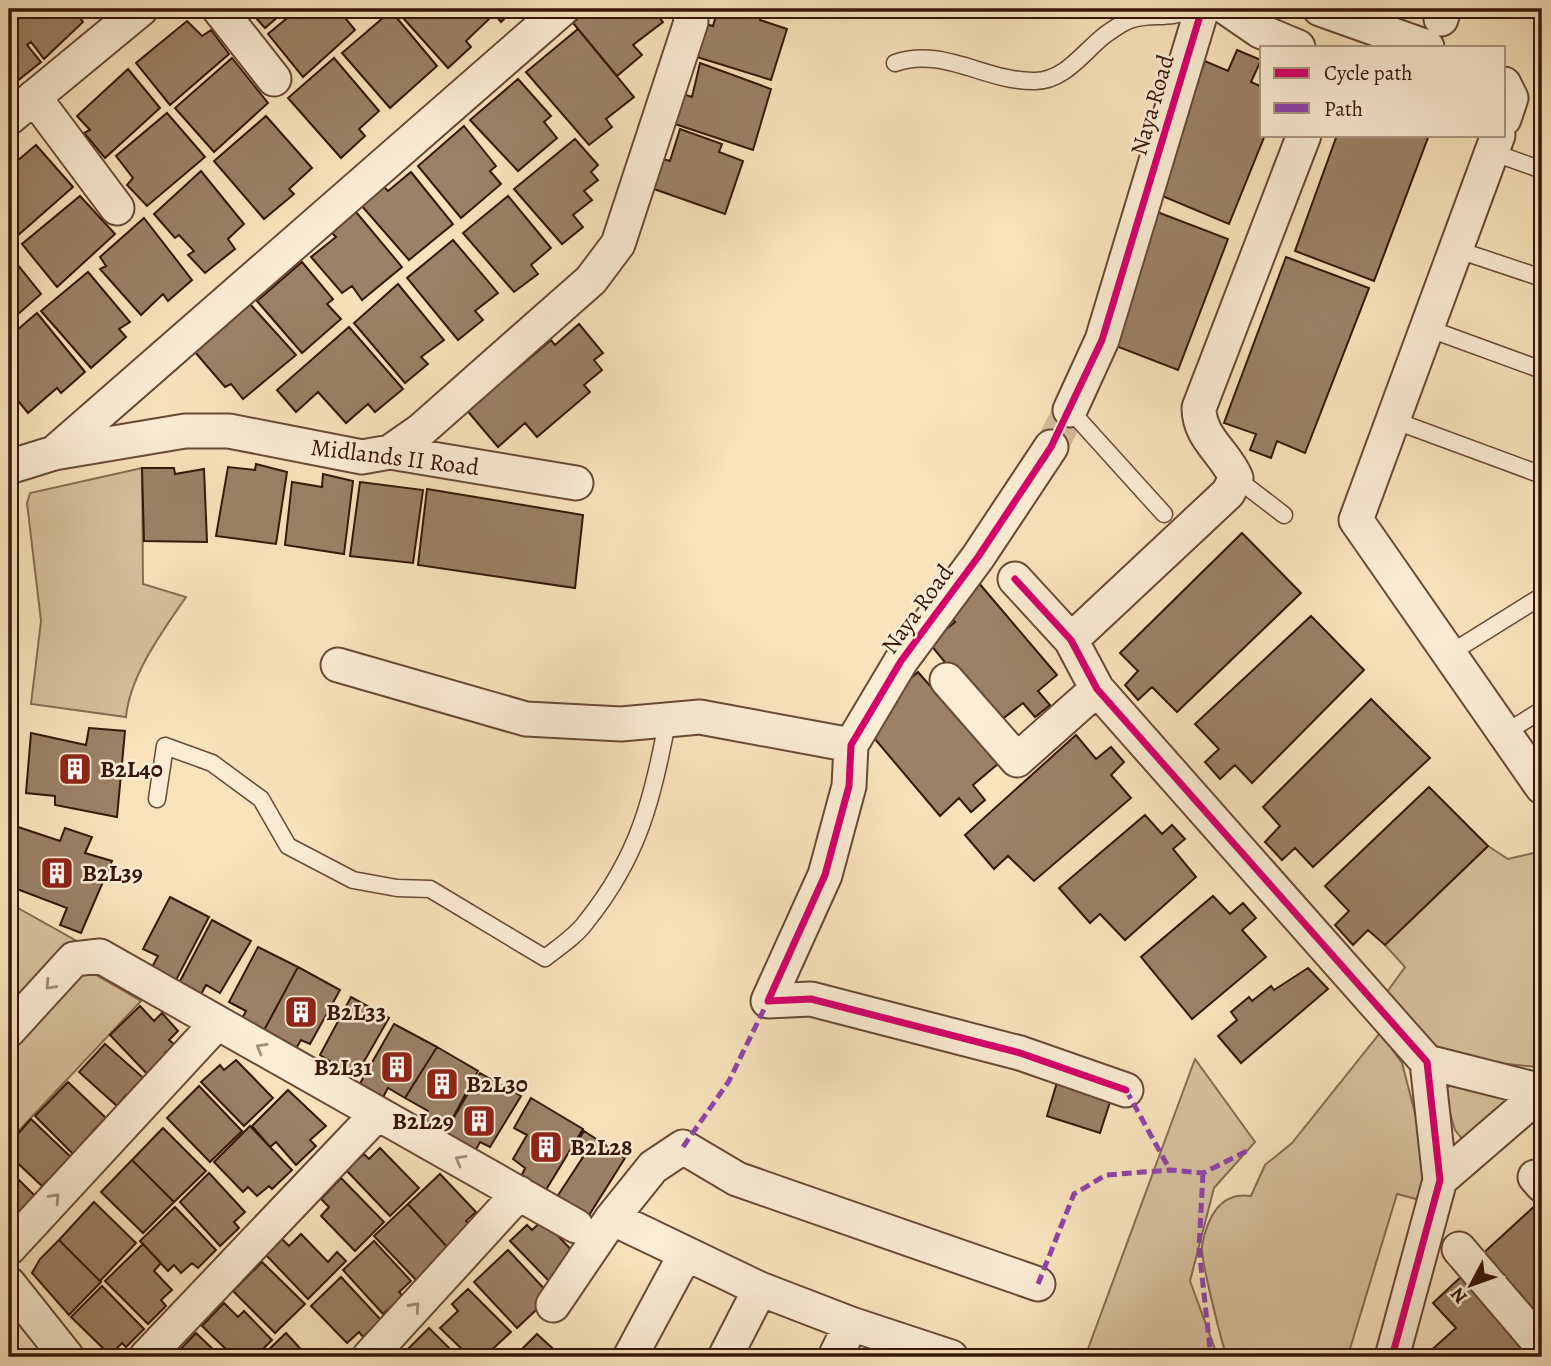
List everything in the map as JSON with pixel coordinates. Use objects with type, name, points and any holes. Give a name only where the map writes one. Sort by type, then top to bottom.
[{"type":"street","points":[[117,208],[21,107],[141,9]]},
{"type":"street","points":[[219,9],[274,79]]},
{"type":"street","points":[[54,453],[562,9]]},
{"type":"street","points":[[390,452],[419,431],[591,280],[618,244],[691,22],[689,9]]},
{"type":"street","name":"Naya Road","points":[[1070,410],[1102,340],[1202,9]]},
{"type":"street","points":[[1228,9],[1260,31],[1296,46]]},
{"type":"street","points":[[1320,9],[1437,25]]},
{"type":"street","points":[[1506,87],[1511,98],[1506,113]]},
{"type":"street","points":[[1071,640],[1228,493],[1236,478],[1229,461],[1202,428],[1199,408],[1304,136]]},
{"type":"street","points":[[1495,144],[1356,520],[1542,787]]},
{"type":"street","name":"Midlands II Road","points":[[9,467],[54,453],[185,431],[229,431],[362,457],[390,452],[576,483]]},
{"type":"street","name":"Naya Road","points":[[1051,447],[978,557],[901,661],[852,746],[849,786],[825,875],[768,1001],[811,999],[1020,1053],[1126,1090]]},
{"type":"street","points":[[1015,579],[1071,640],[1097,689],[1396,1023],[1427,1062],[1440,1180],[1392,1357]]},
{"type":"street","points":[[338,665],[526,719],[621,724],[700,717],[852,746]]},
{"type":"street","points":[[947,680],[1017,760],[1097,689]]},
{"type":"street","points":[[9,1030],[74,959],[100,956],[576,1226]]},
{"type":"street","points":[[9,1248],[217,1024]]},
{"type":"street","points":[[1427,1062],[1542,1091]]},
{"type":"street","points":[[1440,1180],[1542,1091]]},
{"type":"street","points":[[146,1357],[377,1114]]},
{"type":"street","points":[[553,1306],[612,1218],[653,1167],[683,1147],[737,1179],[1038,1284]]},
{"type":"street","points":[[369,1357],[519,1194]]},
{"type":"street","points":[[612,1218],[760,1289],[936,1355]]},
{"type":"street","points":[[1459,1249],[1542,1346]]},
{"type":"street","points":[[630,1357],[685,1255]]},
{"type":"street","points":[[725,1357],[760,1289]]},
{"type":"street","points":[[14,1290],[35,1357]]},
{"type":"street","points":[[14,1290],[67,1357]]},
{"type":"street","points":[[835,1357],[852,1325]]},
{"type":"lane","points":[[895,63],[927,57],[1007,79],[1047,80],[1070,67],[1105,35],[1132,19],[1174,17],[1189,9]]},
{"type":"lane","points":[[1495,144],[1542,170]]},
{"type":"lane","points":[[1455,249],[1542,278]]},
{"type":"lane","points":[[1427,328],[1542,370]]},
{"type":"lane","points":[[1070,410],[1164,514]]},
{"type":"lane","points":[[1393,420],[1542,475]]},
{"type":"lane","points":[[1236,478],[1284,515]]},
{"type":"lane","points":[[1449,654],[1542,596]]},
{"type":"lane","points":[[1505,733],[1542,710]]},
{"type":"lane","points":[[158,799],[165,746],[212,763],[261,799],[288,846],[353,880],[397,888],[430,889],[545,958],[586,923],[636,845],[650,807],[668,718]]},
{"type":"shaded area","points":[[142,468],[143,584],[186,597],[140,670],[126,717],[31,704],[41,621],[27,503],[30,493]]},
{"type":"shaded area","points":[[1488,846],[1508,859],[1542,851],[1542,1067],[1484,1060],[1440,1048],[1418,1032],[1387,992],[1405,967],[1385,945]]},
{"type":"shaded area","points":[[9,903],[82,944],[9,1008]]},
{"type":"shaded area","points":[[82,975],[96,975],[141,1001],[9,1141],[9,1047],[71,980]]},
{"type":"shaded area","points":[[1380,1033],[1402,1063],[1431,1175],[1424,1201],[1397,1194],[1349,1352],[1365,1357],[1227,1357],[1202,1253],[1207,1226],[1223,1202],[1240,1196],[1251,1196],[1265,1165],[1292,1143]]},
{"type":"shaded area","points":[[1195,1059],[1255,1142],[1214,1188],[1190,1281],[1218,1357],[1085,1357]]},
{"type":"shaded area","points":[[1450,1084],[1505,1096],[1508,1103],[1463,1140],[1455,1130],[1444,1093]]},
{"type":"building","points":[[9,9],[73,9],[83,22],[44,59],[31,42],[27,45],[41,62],[16,82],[13,78],[9,82]]},
{"type":"building","points":[[248,9],[287,9],[265,28]]},
{"type":"building","points":[[298,9],[338,9],[355,30],[303,77],[268,34]]},
{"type":"building","points":[[395,9],[480,9],[489,19],[466,41],[471,47],[448,68]]},
{"type":"building","points":[[490,9],[515,9],[501,22]]},
{"type":"building","points":[[588,9],[652,9],[663,22],[633,45],[642,55],[617,76],[573,23]]},
{"type":"building","points":[[718,9],[763,10],[760,20],[787,29],[771,80],[697,57],[706,24],[713,26]]},
{"type":"building","points":[[391,11],[437,66],[390,108],[342,53]]},
{"type":"building","points":[[187,21],[202,36],[211,30],[229,54],[170,105],[136,63]]},
{"type":"building","points":[[578,29],[634,97],[606,119],[612,127],[589,145],[526,72]]},
{"type":"building","points":[[1237,50],[1260,60],[1251,82],[1260,86],[1260,136],[1265,136],[1229,224],[1155,193],[1205,61],[1228,71]]},
{"type":"building","points":[[232,58],[268,103],[214,152],[175,108]]},
{"type":"building","points":[[334,58],[379,111],[359,129],[365,136],[341,158],[288,98]]},
{"type":"building","points":[[700,63],[771,89],[753,150],[675,124],[683,94],[692,97]]},
{"type":"building","points":[[128,69],[160,108],[105,158],[84,133],[90,130],[77,116]]},
{"type":"building","points":[[518,79],[551,116],[544,122],[557,138],[518,171],[470,120]]},
{"type":"building","points":[[167,113],[205,157],[147,206],[127,185],[133,178],[116,156]]},
{"type":"building","points":[[266,116],[312,168],[289,189],[294,194],[264,219],[214,161]]},
{"type":"building","points":[[464,126],[496,166],[490,171],[501,184],[461,218],[418,166]]},
{"type":"building","points":[[680,129],[722,144],[719,152],[743,161],[725,214],[654,189],[663,159],[670,161]]},
{"type":"building","points":[[1337,136],[1429,136],[1374,281],[1295,251]]},
{"type":"building","points":[[575,139],[598,165],[591,172],[598,180],[584,191],[592,200],[573,215],[583,227],[562,244],[514,189]]},
{"type":"building","points":[[36,145],[73,187],[16,237],[9,229],[9,168]]},
{"type":"building","points":[[201,171],[244,224],[228,239],[235,249],[205,273],[188,255],[194,251],[179,235],[175,238],[154,214]]},
{"type":"building","points":[[411,172],[453,224],[409,260],[361,205],[383,186],[388,191]]},
{"type":"building","points":[[80,196],[115,234],[57,287],[22,244]]},
{"type":"building","points":[[508,196],[551,248],[531,265],[538,274],[514,292],[463,233]]},
{"type":"building","points":[[1152,210],[1228,239],[1178,370],[1103,341]]},
{"type":"building","points":[[356,212],[402,267],[362,300],[352,286],[342,293],[311,257],[336,237],[332,233]]},
{"type":"building","points":[[144,218],[192,280],[168,301],[163,294],[141,315],[100,269],[106,266],[100,257]]},
{"type":"building","points":[[453,240],[498,293],[475,311],[483,320],[458,340],[407,278]]},
{"type":"building","points":[[9,254],[41,294],[9,322]]},
{"type":"building","points":[[1286,257],[1369,288],[1305,453],[1277,441],[1271,458],[1250,450],[1256,434],[1224,423]]},
{"type":"building","points":[[302,262],[333,299],[327,304],[341,319],[302,353],[257,301]]},
{"type":"building","points":[[88,272],[130,322],[119,329],[126,337],[91,368],[41,311]]},
{"type":"building","points":[[398,284],[444,340],[421,357],[428,364],[405,383],[354,323]]},
{"type":"building","points":[[250,304],[296,355],[243,399],[231,384],[225,387],[195,352]]},
{"type":"building","points":[[37,313],[85,372],[61,393],[57,388],[28,413],[9,390],[9,337]]},
{"type":"building","points":[[579,324],[603,353],[594,360],[602,370],[584,385],[590,392],[537,437],[525,423],[498,447],[465,408],[501,377],[504,380],[551,340],[555,345]]},
{"type":"building","points":[[349,327],[403,389],[375,412],[368,404],[346,423],[318,392],[296,412],[277,390]]},
{"type":"building","points":[[256,464],[287,472],[276,544],[216,536],[228,467],[255,470]]},
{"type":"building","points":[[142,468],[174,468],[175,474],[204,469],[207,542],[144,541]]},
{"type":"building","points":[[323,474],[353,481],[344,554],[285,545],[292,482],[322,487]]},
{"type":"building","points":[[360,482],[423,490],[413,563],[350,556]]},
{"type":"building","points":[[427,489],[583,515],[575,588],[418,565]]},
{"type":"building","points":[[1242,533],[1301,593],[1177,712],[1152,687],[1138,700],[1125,685],[1138,671],[1120,653]]},
{"type":"building","points":[[978,582],[1057,675],[1038,691],[1050,705],[1035,717],[1023,703],[996,724],[929,643],[955,622],[944,609]]},
{"type":"building","points":[[1311,616],[1364,670],[1252,783],[1235,765],[1220,779],[1205,762],[1219,749],[1195,724]]},
{"type":"building","points":[[918,672],[998,764],[973,785],[985,800],[971,812],[959,798],[940,816],[869,732],[891,710],[883,702]]},
{"type":"building","points":[[1371,699],[1430,758],[1313,867],[1295,848],[1282,860],[1265,842],[1280,826],[1263,807]]},
{"type":"building","name":"B2L40","points":[[89,728],[125,731],[117,817],[55,805],[55,796],[26,793],[31,733],[86,745]]},
{"type":"building","points":[[1076,735],[1096,759],[1111,747],[1124,762],[1111,775],[1131,798],[1034,881],[1008,856],[994,869],[965,835]]},
{"type":"building","points":[[1429,787],[1488,846],[1385,945],[1368,930],[1353,945],[1335,925],[1349,911],[1325,886]]},
{"type":"building","points":[[1145,815],[1162,834],[1172,825],[1185,839],[1173,849],[1196,877],[1125,940],[1100,914],[1090,923],[1059,888]]},
{"type":"building","name":"B2L39","points":[[9,824],[60,841],[65,828],[92,837],[85,853],[112,861],[81,933],[60,925],[67,908],[9,886]]},
{"type":"building","points":[[1213,896],[1230,914],[1243,903],[1256,918],[1242,930],[1266,957],[1192,1019],[1141,957]]},
{"type":"building","points":[[170,897],[209,917],[175,982],[151,969],[158,956],[143,949]]},
{"type":"building","points":[[212,920],[251,941],[220,993],[206,985],[199,998],[178,985]]},
{"type":"building","points":[[258,947],[298,967],[262,1034],[240,1022],[246,1011],[229,1002]]},
{"type":"building","name":"B2L33","points":[[298,967],[340,990],[310,1044],[301,1040],[294,1052],[262,1034]]},
{"type":"building","points":[[1308,968],[1328,989],[1241,1063],[1218,1036],[1237,1020],[1231,1012],[1249,997],[1252,1001],[1271,986],[1274,990]]},
{"type":"building","points":[[351,997],[389,1018],[355,1077],[320,1055]]},
{"type":"building","points":[[140,1006],[154,1021],[162,1013],[178,1031],[169,1040],[175,1045],[165,1053],[170,1059],[151,1078],[110,1035]]},
{"type":"building","name":"B2L31","points":[[394,1024],[437,1047],[405,1098],[388,1088],[381,1101],[358,1087]]},
{"type":"building","points":[[105,1044],[148,1082],[131,1100],[126,1095],[117,1106],[79,1072]]},
{"type":"building","name":"B2L30","points":[[437,1047],[478,1071],[443,1136],[421,1124],[428,1111],[405,1098]]},
{"type":"building","points":[[236,1060],[273,1098],[244,1126],[201,1082],[220,1065],[224,1070]]},
{"type":"building","name":"B2L29","points":[[480,1073],[521,1096],[490,1147],[480,1142],[473,1155],[443,1136]]},
{"type":"building","points":[[1058,1079],[1112,1096],[1100,1133],[1047,1116]]},
{"type":"building","points":[[68,1082],[106,1118],[93,1131],[98,1135],[77,1158],[35,1116]]},
{"type":"building","points":[[199,1086],[242,1131],[210,1162],[167,1118]]},
{"type":"building","points":[[288,1090],[326,1126],[310,1140],[316,1146],[296,1165],[276,1142],[270,1147],[252,1126]]},
{"type":"building","name":"B2L28","points":[[531,1098],[583,1129],[544,1193],[521,1177],[525,1168],[513,1159],[527,1135],[514,1128]]},
{"type":"building","points":[[31,1119],[75,1161],[58,1180],[53,1175],[42,1186],[9,1155],[9,1144]]},
{"type":"building","points":[[250,1126],[292,1170],[272,1189],[269,1186],[257,1196],[248,1187],[243,1192],[214,1162]]},
{"type":"building","points":[[163,1128],[206,1171],[174,1202],[132,1160]]},
{"type":"building","points":[[584,1131],[625,1158],[586,1220],[555,1200],[583,1157],[572,1151]]},
{"type":"building","points":[[380,1148],[419,1188],[390,1216],[346,1170],[364,1154],[369,1159]]},
{"type":"building","points":[[132,1160],[174,1202],[143,1233],[101,1192]]},
{"type":"building","points":[[9,1170],[40,1201],[9,1225]]},
{"type":"building","points":[[209,1173],[245,1212],[234,1222],[239,1228],[220,1246],[180,1202]]},
{"type":"building","points":[[440,1174],[476,1212],[466,1221],[472,1228],[449,1249],[408,1204]]},
{"type":"building","points":[[341,1178],[384,1222],[355,1251],[321,1216],[329,1207],[321,1199]]},
{"type":"building","points":[[94,1202],[136,1243],[100,1281],[59,1240]]},
{"type":"building","points":[[1539,1202],[1542,1205],[1542,1331],[1478,1258]]},
{"type":"building","points":[[408,1204],[449,1249],[417,1281],[374,1236]]},
{"type":"building","points":[[175,1207],[216,1250],[198,1268],[192,1263],[181,1273],[174,1265],[168,1271],[140,1241]]},
{"type":"building","points":[[543,1220],[578,1257],[551,1283],[510,1241],[527,1225],[532,1230]]},
{"type":"building","points":[[301,1234],[328,1262],[337,1252],[346,1261],[308,1299],[266,1255],[282,1239],[289,1246]]},
{"type":"building","points":[[59,1240],[101,1282],[69,1315],[32,1273],[40,1259]]},
{"type":"building","points":[[374,1241],[411,1281],[399,1292],[403,1296],[383,1314],[343,1270]]},
{"type":"building","points":[[143,1244],[161,1263],[154,1271],[172,1290],[161,1300],[166,1306],[148,1324],[105,1281]]},
{"type":"building","points":[[508,1250],[551,1296],[517,1328],[474,1282]]},
{"type":"building","points":[[262,1262],[305,1304],[275,1333],[233,1291]]},
{"type":"building","points":[[1463,1275],[1536,1357],[1430,1357],[1427,1354],[1456,1328],[1433,1303]]},
{"type":"building","points":[[341,1277],[381,1320],[363,1337],[359,1332],[347,1343],[311,1306]]},
{"type":"building","points":[[102,1286],[144,1329],[126,1347],[122,1343],[110,1355],[71,1317]]},
{"type":"building","points":[[468,1289],[511,1332],[484,1357],[470,1357],[440,1328],[458,1311],[452,1304]]},
{"type":"building","points":[[224,1303],[238,1317],[244,1311],[272,1340],[255,1357],[234,1357],[202,1326]]},
{"type":"building","points":[[429,1328],[458,1357],[400,1357]]},
{"type":"building","points":[[196,1333],[221,1357],[173,1357]]},
{"type":"building","points":[[286,1333],[308,1357],[261,1357]]},
{"type":"building","points":[[537,1334],[562,1357],[514,1357]]},
{"type":"tunnel","points":[[1051,447],[1070,410]]},
{"type":"marked path","points":[[683,1147],[729,1081],[768,1001]]},
{"type":"marked path","points":[[1126,1090],[1170,1170]]},
{"type":"marked path","points":[[1038,1284],[1074,1194],[1106,1175],[1170,1170],[1203,1173],[1249,1150]]},
{"type":"marked path","points":[[1203,1173],[1199,1249],[1211,1357]]},
{"type":"cycle path","points":[[1126,1090],[1020,1053],[811,999],[768,1001],[825,875],[849,786],[851,745],[901,661],[978,557],[1051,447],[1102,340],[1202,9]]},
{"type":"cycle path","points":[[1015,579],[1071,640],[1097,689],[1427,1062],[1440,1180],[1392,1357]]},
{"type":"place","name":"B2L40","points":[[75,769]]},
{"type":"place","name":"B2L39","points":[[57,873]]},
{"type":"place","name":"B2L33","points":[[301,1012]]},
{"type":"place","name":"B2L31","points":[[397,1067]]},
{"type":"place","name":"B2L30","points":[[442,1084]]},
{"type":"place","name":"B2L29","points":[[479,1121]]},
{"type":"place","name":"B2L28","points":[[546,1147]]}]
